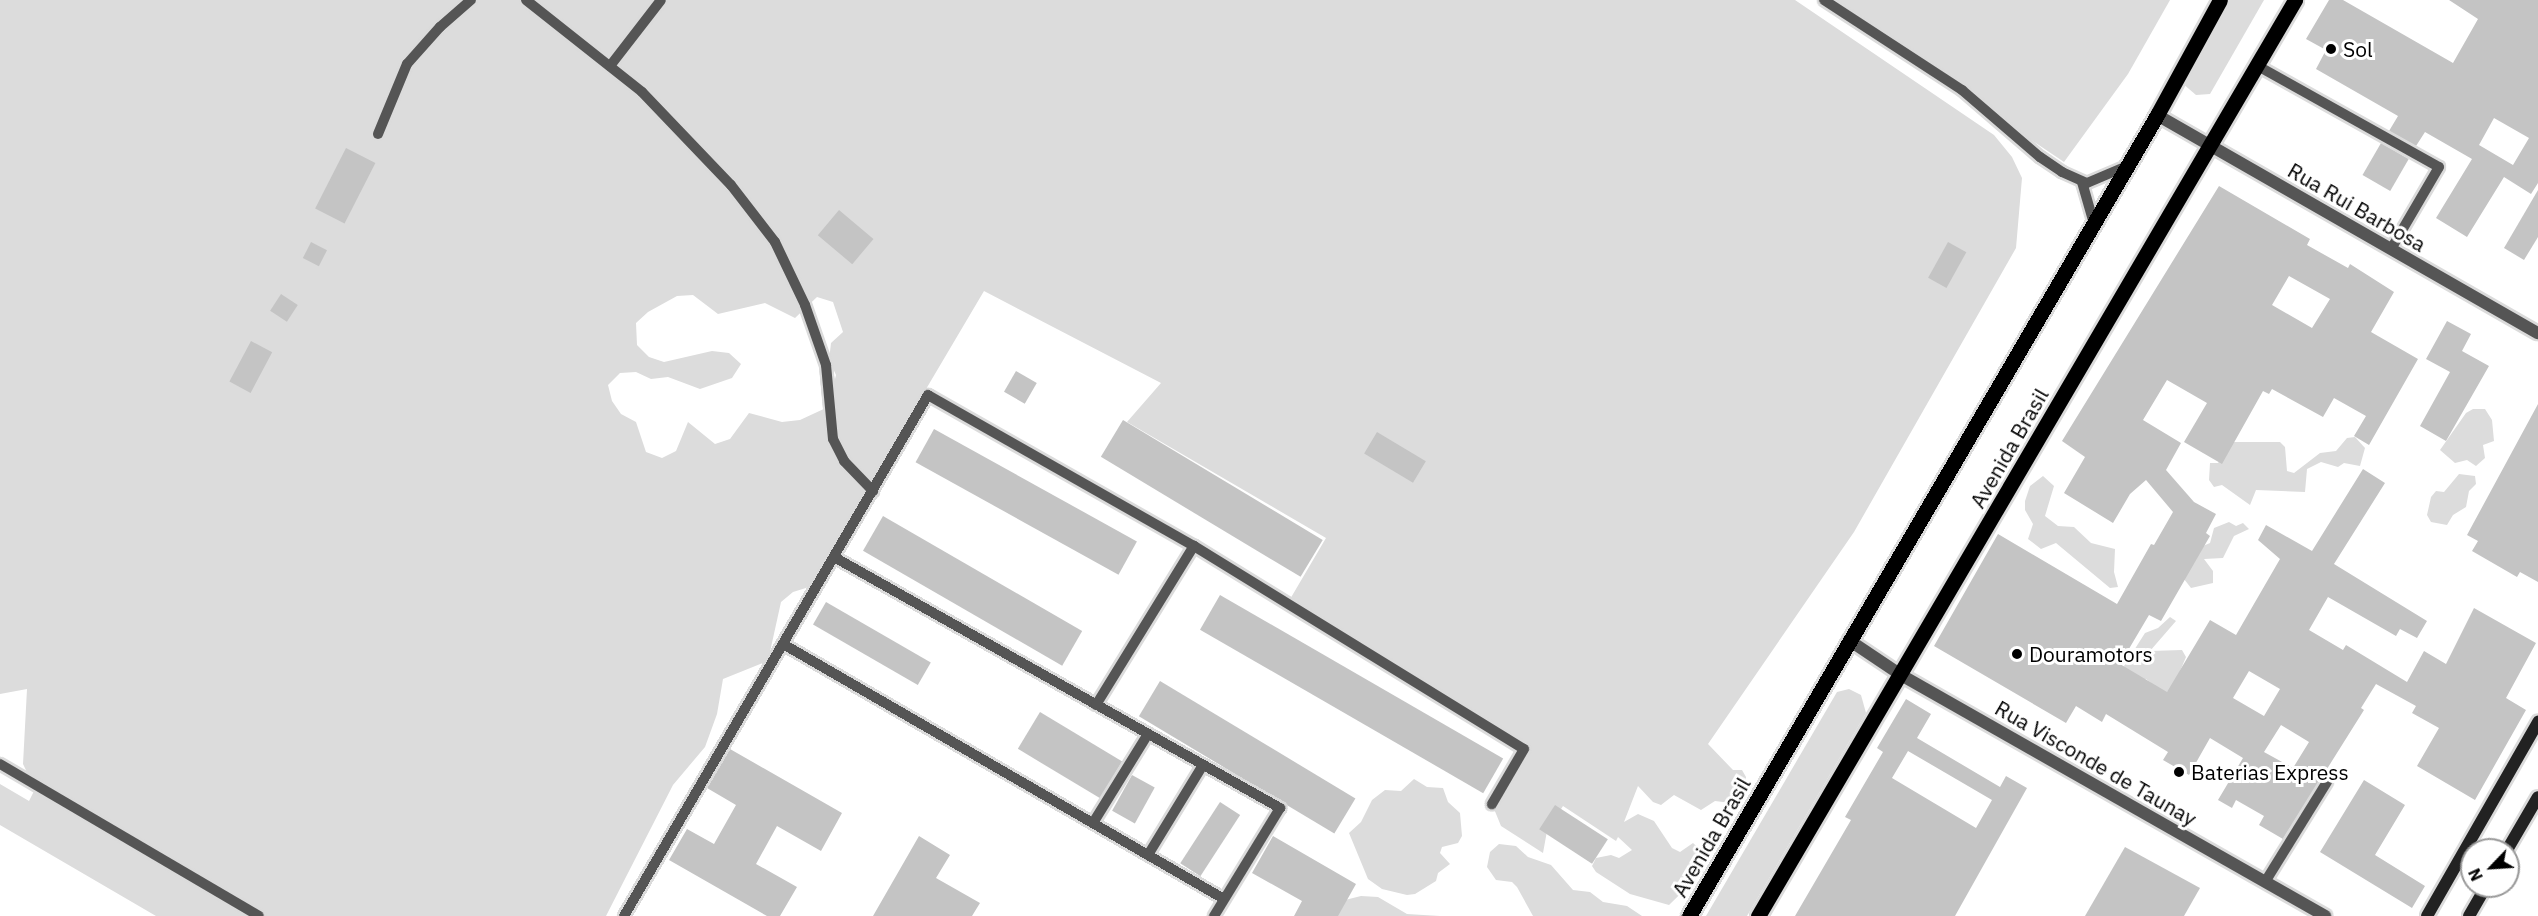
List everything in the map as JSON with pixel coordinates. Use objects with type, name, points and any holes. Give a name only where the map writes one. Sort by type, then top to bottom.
[{"type":"main road","name":"Avenida Brasil","points":[[1689,916],[2123,168],[2157,115],[2220,0]]},
{"type":"main road","name":"Avenida Brasil","points":[[1758,916],[2295,0]]},
{"type":"main road","points":[[2474,838],[2538,722]]},
{"type":"main road","points":[[2514,838],[2538,797]]},
{"type":"main road","points":[[2427,916],[2460,863]]},
{"type":"main road","points":[[2469,916],[2479,898]]},
{"type":"street","name":"Rua Rui Barbosa","points":[[2157,115],[2538,333]]},
{"type":"street","name":"Rua Visconde de Taunay","points":[[1849,640],[1901,675],[2325,916]]},
{"type":"lane","points":[[378,134],[407,64],[440,27],[471,0]]},
{"type":"lane","points":[[526,0],[642,92],[731,185],[775,242],[805,305],[826,365],[833,439],[844,462],[873,490]]},
{"type":"lane","points":[[610,66],[662,0]]},
{"type":"lane","points":[[1824,0],[1962,90],[2040,158],[2082,182],[2103,179],[2123,168]]},
{"type":"lane","points":[[2258,66],[2439,167],[2391,249]]},
{"type":"lane","points":[[2082,182],[2093,220]]},
{"type":"lane","points":[[624,916],[928,395],[1194,546],[1524,749],[1492,804]]},
{"type":"lane","points":[[1096,705],[1194,546]]},
{"type":"lane","points":[[834,557],[1280,808],[1214,916]]},
{"type":"lane","points":[[783,644],[1224,899]]},
{"type":"lane","points":[[1093,823],[1148,734]]},
{"type":"lane","points":[[0,764],[259,916]]},
{"type":"lane","points":[[1148,855],[1203,765]]},
{"type":"lane","points":[[2265,882],[2327,782]]},
{"type":"shaded area","points":[[0,0],[1795,0],[1994,135],[2012,157],[2022,178],[2016,248],[1854,532],[1708,744],[1733,770],[1742,770],[1746,777],[1745,793],[1731,803],[1715,801],[1701,810],[1674,795],[1661,805],[1653,802],[1638,786],[1624,822],[1638,814],[1654,821],[1672,848],[1680,852],[1693,843],[1705,854],[1704,871],[1669,905],[1630,894],[1596,872],[1592,866],[1596,858],[1611,855],[1619,858],[1632,850],[1618,837],[1616,841],[1563,806],[1547,831],[1543,853],[1501,826],[1492,804],[1530,747],[1286,606],[1326,538],[1127,422],[1161,383],[984,291],[809,587],[793,592],[781,602],[768,661],[723,679],[717,714],[705,747],[673,785],[606,916],[156,916],[0,825],[0,784],[29,801],[35,789],[23,764],[27,689],[0,694]],"holes":[[[693,295],[718,314],[765,303],[795,318],[817,297],[833,302],[843,332],[831,343],[829,360],[836,375],[828,407],[800,420],[782,422],[749,413],[730,439],[715,444],[688,422],[676,451],[662,458],[646,452],[636,422],[621,414],[612,401],[608,385],[620,373],[636,372],[651,379],[668,377],[700,389],[732,378],[741,364],[729,353],[712,351],[664,362],[649,357],[637,345],[636,323],[648,312],[677,296]]]},
{"type":"shaded area","points":[[1823,0],[2170,0],[2128,74],[2064,162]]},
{"type":"shaded area","points":[[2220,0],[2264,0],[2210,94],[2196,95],[2182,83]]},
{"type":"shaded area","points":[[2473,409],[2485,409],[2492,420],[2494,441],[2483,445],[2485,458],[2476,466],[2467,460],[2455,463],[2440,450],[2466,413]]},
{"type":"shaded area","points":[[2355,437],[2365,448],[2360,466],[2344,463],[2338,467],[2321,462],[2307,469],[2305,492],[2256,490],[2250,505],[2222,485],[2214,487],[2209,480],[2210,463],[2218,463],[2231,442],[2280,442],[2285,447],[2287,471],[2294,473],[2320,453],[2336,451],[2347,438]]},
{"type":"shaded area","points":[[2459,474],[2475,476],[2476,484],[2469,491],[2466,507],[2453,515],[2447,525],[2431,522],[2427,515],[2431,497],[2436,491],[2444,492]]},
{"type":"shaded area","points":[[2043,476],[2054,486],[2045,516],[2058,526],[2074,527],[2091,543],[2115,549],[2114,572],[2118,587],[2110,588],[2056,543],[2041,549],[2028,539],[2033,524],[2025,510],[2025,501],[2030,486]]},
{"type":"shaded area","points":[[2229,522],[2236,526],[2243,523],[2249,529],[2234,536],[2223,558],[2204,559],[2213,571],[2213,583],[2191,588],[2184,579],[2203,546],[2210,543],[2214,528]]},
{"type":"shaded area","points":[[2170,617],[2176,621],[2150,651],[2182,650],[2186,657],[2172,690],[2164,693],[2146,679],[2139,682],[2127,673],[2124,666],[2145,633],[2158,628]]},
{"type":"shaded area","points":[[1849,689],[1861,695],[1866,713],[1747,916],[1706,916],[1837,692]]},
{"type":"shaded area","points":[[1414,779],[1427,787],[1443,788],[1448,802],[1460,813],[1462,836],[1458,843],[1442,847],[1440,853],[1450,864],[1438,873],[1436,881],[1415,894],[1407,895],[1382,889],[1368,879],[1349,833],[1361,822],[1372,800],[1385,790],[1401,791]]},
{"type":"shaded area","points":[[1499,844],[1516,846],[1528,857],[1551,865],[1573,890],[1590,892],[1603,902],[1627,906],[1642,916],[1533,916],[1517,887],[1512,882],[1496,880],[1487,867],[1490,852]]},
{"type":"shaded area","points":[[1361,896],[1378,897],[1407,914],[1440,916],[1336,916],[1345,900]]},
{"type":"building","points":[[2329,0],[2343,0],[2453,63],[2478,19],[2449,0],[2538,0],[2538,183],[2531,194],[2504,177],[2467,237],[2436,218],[2472,159],[2425,132],[2416,146],[2389,131],[2398,116],[2316,69],[2326,50],[2306,39]],"holes":[[[2494,118],[2529,138],[2513,165],[2479,145]]]},
{"type":"building","points":[[2381,143],[2409,159],[2390,191],[2362,175]]},
{"type":"building","points":[[346,148],[375,163],[345,224],[315,209]]},
{"type":"building","points":[[2219,186],[2310,239],[2307,245],[2348,268],[2350,264],[2394,292],[2371,332],[2418,359],[2369,445],[2354,436],[2366,416],[2334,398],[2323,417],[2272,389],[2269,394],[2263,391],[2222,464],[2184,442],[2207,403],[2167,380],[2143,420],[2181,443],[2166,470],[2194,502],[2216,514],[2206,533],[2210,536],[2161,621],[2149,615],[2120,664],[2167,692],[2210,620],[2236,635],[2280,559],[2258,540],[2266,525],[2312,551],[2363,469],[2385,483],[2334,564],[2427,621],[2417,638],[2400,629],[2396,636],[2328,597],[2309,630],[2343,650],[2346,645],[2407,682],[2424,651],[2446,664],[2474,608],[2536,643],[2506,698],[2526,710],[2475,800],[2417,766],[2439,728],[2412,713],[2416,706],[2376,684],[2361,708],[2364,710],[2283,839],[2259,825],[2264,816],[2236,800],[2232,808],[2218,800],[2243,758],[2210,738],[2189,775],[2163,760],[2168,752],[2106,714],[2102,722],[2076,706],[2066,723],[1934,646],[1998,534],[2117,604],[2151,544],[2154,545],[2173,512],[2146,480],[2130,494],[2113,523],[2064,493],[2085,457],[2062,441]],"holes":[[[2289,276],[2330,299],[2312,328],[2272,305]],[[2249,671],[2280,689],[2264,716],[2233,698]],[[2281,725],[2309,742],[2293,768],[2264,752]]]},
{"type":"building","points":[[2538,190],[2538,237],[2524,260],[2504,248]]},
{"type":"building","points":[[839,210],[873,239],[852,264],[818,235]]},
{"type":"building","points":[[311,242],[327,250],[319,266],[303,258]]},
{"type":"building","points":[[1948,242],[1966,252],[1946,288],[1928,278]]},
{"type":"building","points":[[281,294],[298,305],[287,322],[270,311]]},
{"type":"building","points":[[2447,321],[2471,334],[2462,351],[2489,366],[2446,441],[2420,426],[2450,372],[2426,359]]},
{"type":"building","points":[[251,341],[272,352],[251,393],[229,382]]},
{"type":"building","points":[[1016,371],[1037,383],[1025,404],[1004,392]]},
{"type":"building","points":[[2538,404],[2538,582],[2520,572],[2517,577],[2472,551],[2478,541],[2467,535]]},
{"type":"building","points":[[1123,420],[1323,540],[1301,577],[1101,457]]},
{"type":"building","points":[[934,429],[1137,541],[1118,575],[916,462]]},
{"type":"building","points":[[1377,432],[1426,461],[1413,483],[1364,453]]},
{"type":"building","points":[[883,516],[1082,631],[1062,666],[863,551]]},
{"type":"building","points":[[1220,595],[1503,759],[1483,793],[1200,630]]},
{"type":"building","points":[[826,602],[931,662],[918,685],[813,625]]},
{"type":"building","points":[[1160,681],[1355,798],[1334,834],[1139,716]]},
{"type":"building","points":[[1906,699],[1931,714],[1917,738],[2000,787],[2006,776],[2027,788],[1955,916],[1795,916],[1851,820],[1845,817],[1883,752],[1877,748]],"holes":[[[1908,751],[1992,800],[1976,828],[1892,778]]]},
{"type":"building","points":[[1040,712],[1122,761],[1100,798],[1018,749]]},
{"type":"building","points":[[730,749],[842,813],[821,851],[777,826],[756,864],[797,887],[780,916],[767,916],[669,860],[687,829],[714,844],[736,805],[707,788]]},
{"type":"building","points":[[1132,775],[1155,788],[1135,823],[1112,811]]},
{"type":"building","points":[[2364,780],[2405,805],[2375,855],[2425,886],[2412,908],[2320,852]]},
{"type":"building","points":[[1220,802],[1240,815],[1200,876],[1180,863]]},
{"type":"building","points":[[1555,805],[1608,839],[1592,864],[1539,829]]},
{"type":"building","points":[[919,836],[950,855],[936,878],[980,903],[972,916],[873,916]]},
{"type":"building","points":[[1273,836],[1356,884],[1338,916],[1294,916],[1302,901],[1252,873]]},
{"type":"building","points":[[2125,847],[2200,888],[2184,916],[2085,916]]},
{"type":"place","name":"Sol","points":[[2331,49]]},
{"type":"place","name":"Douramotors","points":[[2017,654]]},
{"type":"place","name":"Baterias Express","points":[[2179,772]]}]
